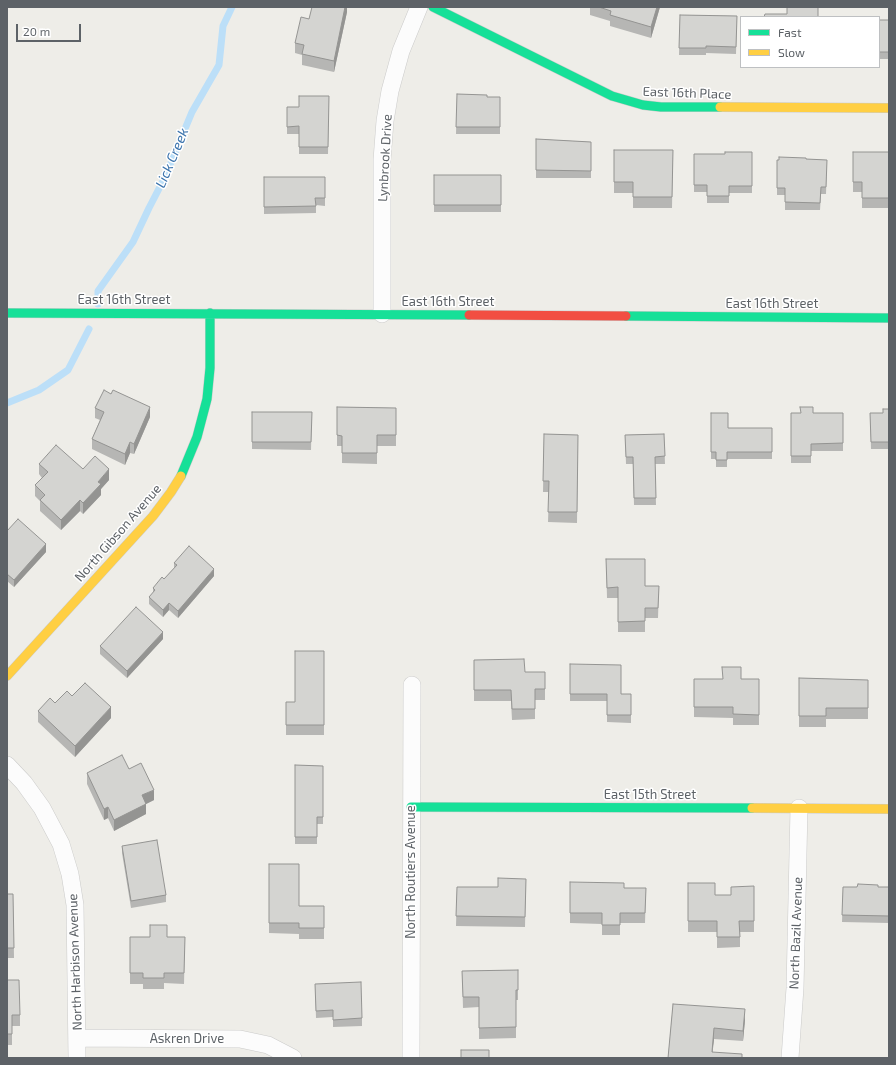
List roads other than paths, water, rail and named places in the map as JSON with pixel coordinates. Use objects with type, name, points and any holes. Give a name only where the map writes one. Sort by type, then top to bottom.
[{"type":"street","name":"Lynbrook Drive","points":[[382,314],[382,160],[385,121],[401,51],[420,7]]},
{"type":"street","name":"East 16th Place","points":[[433,7],[612,96],[643,105],[661,107],[889,108]]},
{"type":"street","name":"East 16th Street","points":[[7,313],[889,318]]},
{"type":"street","name":"North Gibson Avenue","points":[[7,676],[153,516],[171,492],[181,475],[197,438],[207,399],[210,368],[210,313]]},
{"type":"street","name":"North Routiers Avenue","points":[[411,1058],[412,686]]},
{"type":"street","name":"North Harbison Avenue","points":[[7,765],[24,783],[42,808],[61,844],[70,874],[75,905],[77,1058]]},
{"type":"street","name":"East 15th Street","points":[[411,807],[889,809]]},
{"type":"street","name":"North Bazil Avenue","points":[[790,1058],[794,988],[799,808]]},
{"type":"street","name":"Askren Drive","points":[[77,1038],[240,1039],[268,1045],[293,1058]]},
{"type":"waterway","name":"Lick Creek","points":[[98,304],[98,291],[133,242],[165,177],[192,112],[219,65],[223,26],[232,7]]},
{"type":"waterway","name":"Lick Creek","points":[[7,403],[39,390],[68,370],[89,329]]}]
